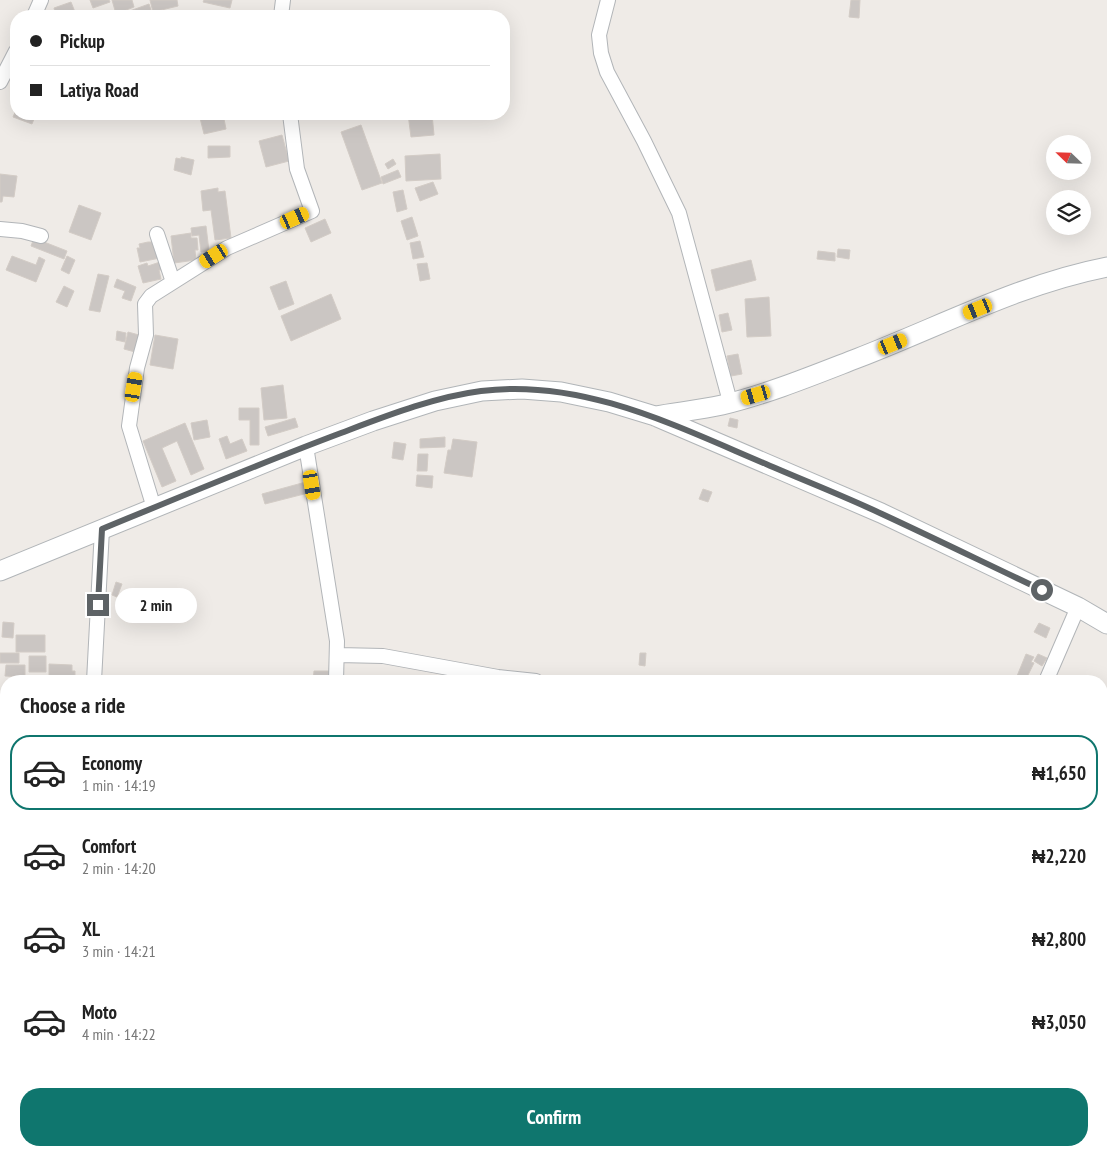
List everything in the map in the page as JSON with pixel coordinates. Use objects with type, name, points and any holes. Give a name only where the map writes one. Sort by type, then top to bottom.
[{"type":"street","points":[[608,0],[599,36],[601,53],[607,72],[644,141],[679,213],[729,398]]},
{"type":"street","points":[[0,82],[10,63]]},
{"type":"street","points":[[154,508],[129,426],[137,368],[146,335],[144,304],[151,296],[227,248],[312,211],[297,169],[291,120]]},
{"type":"street","points":[[0,229],[22,231],[41,236]]},
{"type":"street","points":[[157,234],[173,282]]},
{"type":"street","points":[[655,416],[722,405],[756,395],[859,358],[1034,286],[1107,267]]},
{"type":"street","points":[[0,571],[306,446],[435,401],[482,391],[522,390],[561,392],[609,402],[655,416],[880,513],[1078,608],[1107,624]]},
{"type":"street","points":[[306,446],[338,642],[336,675]]},
{"type":"street","points":[[94,675],[102,529]]},
{"type":"street","points":[[1049,675],[1078,608]]},
{"type":"street","points":[[338,655],[383,656],[487,675]]},
{"type":"building","points":[[90,0],[109,0],[110,2],[93,8]]},
{"type":"building","points":[[112,0],[132,0],[134,7],[126,10],[115,10]]},
{"type":"building","points":[[150,0],[177,0],[178,6],[152,10]]},
{"type":"building","points":[[204,0],[232,0],[230,8],[203,2]]},
{"type":"building","points":[[851,0],[860,0],[859,18],[849,17]]},
{"type":"building","points":[[71,2],[74,10],[54,10],[54,8]]},
{"type":"building","points":[[149,4],[151,10],[132,10]]},
{"type":"building","points":[[21,120],[34,120],[32,124]]},
{"type":"building","points":[[200,120],[224,120],[226,129],[204,134]]},
{"type":"building","points":[[409,120],[433,120],[434,135],[411,137]]},
{"type":"building","points":[[361,125],[382,183],[362,190],[341,132]]},
{"type":"building","points":[[282,135],[289,161],[266,167],[259,141]]},
{"type":"building","points":[[208,146],[230,146],[230,157],[208,158]]},
{"type":"building","points":[[440,154],[441,179],[406,181],[405,156]]},
{"type":"building","points":[[181,157],[194,160],[191,175],[174,170],[176,158],[181,159]]},
{"type":"building","points":[[393,159],[396,164],[388,169],[385,164]]},
{"type":"building","points":[[398,170],[401,177],[383,184],[381,177]]},
{"type":"building","points":[[0,174],[17,176],[14,197],[3,196],[2,202],[0,202]]},
{"type":"building","points":[[433,182],[438,194],[420,201],[415,188]]},
{"type":"building","points":[[218,188],[218,192],[225,191],[231,238],[215,240],[211,210],[203,211],[201,191]]},
{"type":"building","points":[[403,190],[407,209],[397,212],[393,192]]},
{"type":"building","points":[[79,205],[101,213],[91,240],[69,232]]},
{"type":"building","points":[[412,217],[418,236],[407,240],[401,221]]},
{"type":"building","points":[[325,219],[331,233],[311,242],[305,228]]},
{"type":"building","points":[[206,226],[209,251],[201,252],[199,235],[192,236],[191,228]]},
{"type":"building","points":[[191,233],[191,238],[197,238],[198,250],[195,250],[196,260],[174,263],[171,236]]},
{"type":"building","points":[[34,238],[67,251],[64,259],[31,246]]},
{"type":"building","points":[[420,241],[424,257],[413,259],[410,243]]},
{"type":"building","points":[[157,242],[160,258],[140,262],[137,248],[140,248],[139,244]]},
{"type":"building","points":[[838,249],[850,250],[849,259],[837,257]]},
{"type":"building","points":[[818,251],[835,253],[835,261],[817,259]]},
{"type":"building","points":[[12,256],[36,265],[39,257],[45,260],[36,282],[6,270]]},
{"type":"building","points":[[67,256],[75,260],[69,274],[61,270]]},
{"type":"building","points":[[751,260],[756,280],[716,291],[711,270]]},
{"type":"building","points":[[160,262],[162,270],[159,270],[161,279],[143,283],[138,266],[147,263],[148,266]]},
{"type":"building","points":[[427,263],[430,279],[420,281],[417,264]]},
{"type":"building","points":[[98,274],[109,276],[100,312],[89,310]]},
{"type":"building","points":[[117,279],[136,287],[131,301],[122,298],[125,291],[114,287]]},
{"type":"building","points":[[286,281],[294,304],[279,310],[270,287]]},
{"type":"building","points":[[64,286],[74,291],[67,307],[56,302]]},
{"type":"building","points":[[331,294],[341,319],[291,341],[281,316]]},
{"type":"building","points":[[769,297],[771,336],[747,337],[745,299]]},
{"type":"building","points":[[728,313],[732,330],[722,332],[719,315]]},
{"type":"building","points":[[117,331],[126,333],[125,342],[116,340]]},
{"type":"building","points":[[128,332],[139,335],[135,352],[124,349]]},
{"type":"building","points":[[155,335],[178,339],[173,369],[150,365]]},
{"type":"building","points":[[738,354],[742,374],[731,376],[727,356]]},
{"type":"building","points":[[283,385],[287,418],[264,420],[261,388]]},
{"type":"building","points":[[239,408],[259,408],[259,445],[250,445],[250,420],[239,420]]},
{"type":"building","points":[[295,418],[298,427],[268,436],[265,427]]},
{"type":"building","points":[[730,418],[738,420],[737,428],[728,426]]},
{"type":"building","points":[[207,420],[210,437],[194,440],[191,423]]},
{"type":"building","points":[[185,423],[204,469],[191,475],[177,441],[162,448],[176,481],[162,487],[143,441]]},
{"type":"building","points":[[227,436],[230,444],[242,439],[247,451],[226,459],[219,439]]},
{"type":"building","points":[[445,437],[445,447],[420,448],[420,439]]},
{"type":"building","points":[[453,439],[477,442],[472,477],[444,473],[448,450],[451,450]]},
{"type":"building","points":[[394,442],[406,444],[403,460],[392,458]]},
{"type":"building","points":[[418,454],[428,454],[427,471],[417,471]]},
{"type":"building","points":[[417,475],[433,476],[432,488],[416,486]]},
{"type":"building","points":[[313,480],[308,493],[265,504],[262,494]]},
{"type":"building","points":[[703,489],[712,492],[708,502],[699,499]]},
{"type":"building","points":[[116,582],[122,584],[117,597],[112,595]]},
{"type":"building","points":[[3,622],[14,623],[13,638],[2,637]]},
{"type":"building","points":[[1039,623],[1050,628],[1046,638],[1034,632]]},
{"type":"building","points":[[16,635],[45,635],[45,652],[16,652]]},
{"type":"building","points":[[0,653],[19,653],[19,663],[0,663]]},
{"type":"building","points":[[640,653],[646,653],[645,666],[639,665]]},
{"type":"building","points":[[1026,654],[1034,657],[1031,662],[1034,663],[1028,675],[1017,675]]},
{"type":"building","points":[[1038,654],[1047,658],[1042,666],[1034,661]]},
{"type":"building","points":[[29,656],[46,656],[46,672],[29,672]]},
{"type":"building","points":[[49,664],[72,665],[72,671],[75,671],[75,675],[49,675]]},
{"type":"building","points":[[6,665],[25,665],[25,675],[5,675]]},
{"type":"building","points":[[314,671],[337,671],[337,675],[314,675]]},
{"type":"route","points":[[98,605],[102,529],[306,446],[385,417],[435,401],[482,391],[522,390],[561,392],[609,402],[655,416],[880,513],[1042,590]]}]
